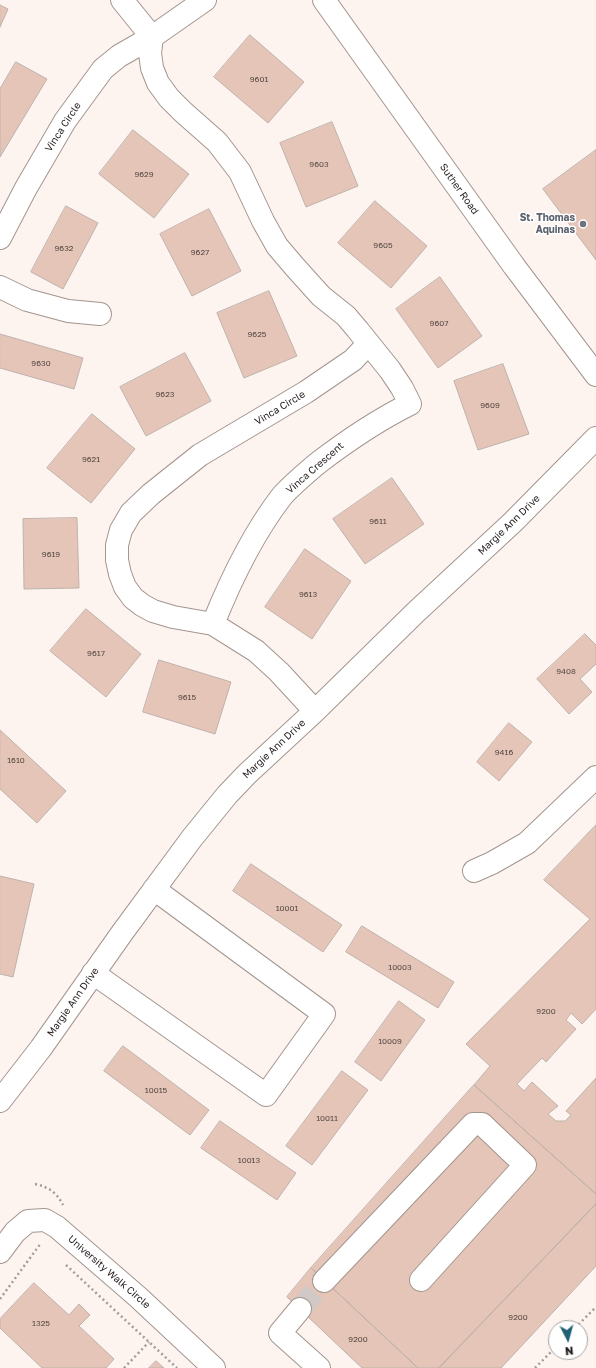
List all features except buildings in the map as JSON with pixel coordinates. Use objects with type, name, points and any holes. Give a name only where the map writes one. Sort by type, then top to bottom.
[{"type":"street","points":[[122,0],[152,38],[150,53],[152,68],[158,83],[174,102],[217,142],[240,172],[263,222],[277,246],[322,296],[346,316],[368,344]]},
{"type":"street","name":"Vinca Circle","points":[[0,238],[26,188],[65,121],[103,69],[119,56],[152,38],[206,0]]},
{"type":"street","name":"Suther Road","points":[[324,0],[464,185],[514,266],[596,375]]},
{"type":"street","points":[[0,287],[27,300],[68,311],[100,314]]},
{"type":"street","name":"Vinca Circle","points":[[315,711],[279,672],[256,651],[213,624],[173,617],[153,611],[142,605],[125,587],[117,560],[117,545],[121,530],[132,513],[151,494],[200,455],[306,392],[353,360],[368,344]]},
{"type":"street","name":"Vinca Crescent","points":[[213,624],[227,588],[252,538],[283,496],[298,479],[342,444],[384,417],[410,404],[402,388],[390,370],[368,344]]},
{"type":"street","name":"Margie Ann Drive","points":[[0,1101],[41,1048],[154,889],[192,838],[227,795],[416,612],[513,522],[596,438]]},
{"type":"street","points":[[474,871],[492,863],[527,843],[596,777]]},
{"type":"street","points":[[93,973],[266,1095],[324,1014],[154,889]]},
{"type":"street","points":[[324,1281],[473,1124],[482,1124],[525,1165],[421,1280]]},
{"type":"street","name":"University Walk Circle","points":[[0,1252],[15,1232],[28,1222],[45,1220],[57,1227],[138,1297],[214,1368]]},
{"type":"street","points":[[300,1309],[280,1333],[319,1368]]},
{"type":"path","points":[[35,1184],[46,1186],[54,1192],[64,1207]]},
{"type":"path","points":[[0,1299],[42,1242],[45,1246]]},
{"type":"path","points":[[62,1261],[177,1368]]},
{"type":"path","points":[[583,1320],[596,1307]]},
{"type":"path","points":[[124,1368],[149,1342]]},
{"type":"path","points":[[535,1368],[548,1355]]},
{"type":"tunnel","points":[[300,1309],[324,1281]]},
{"type":"place","name":"St. Thomas Aquinas","points":[[583,224]]}]
